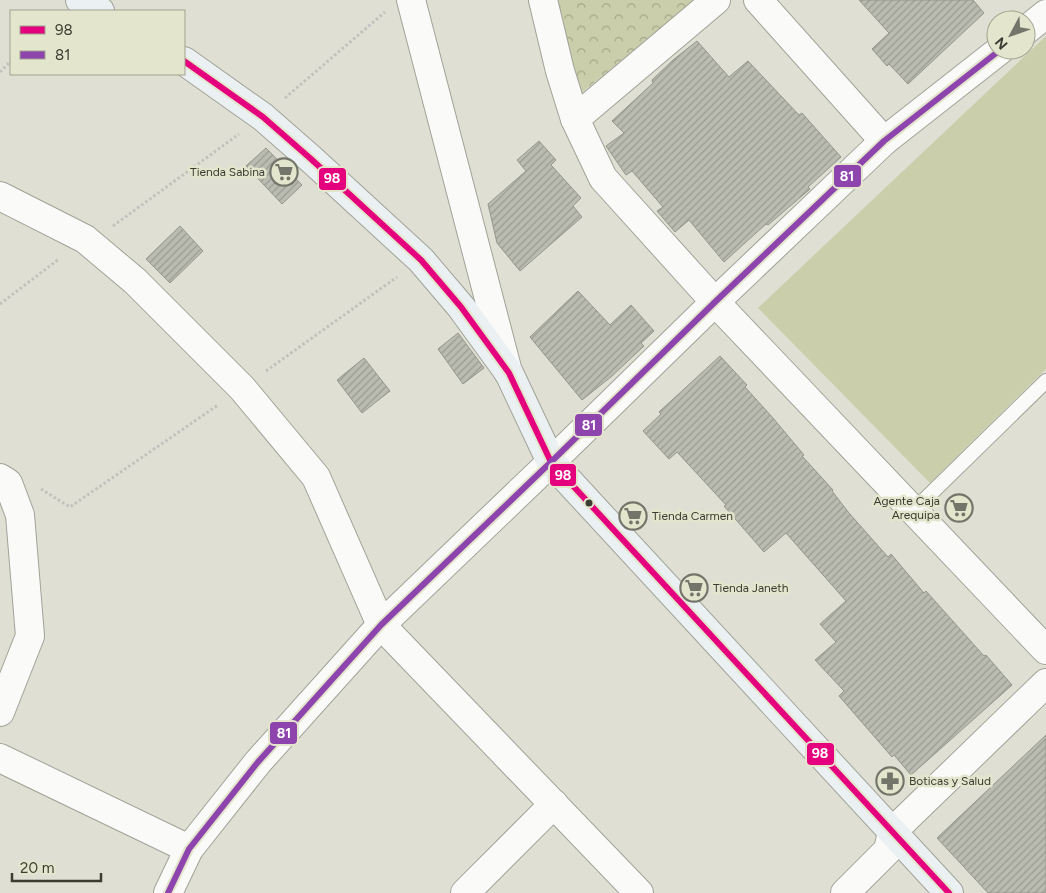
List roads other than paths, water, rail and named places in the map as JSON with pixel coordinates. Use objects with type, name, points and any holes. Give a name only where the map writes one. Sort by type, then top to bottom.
[{"type":"main road","points":[[80,0],[98,10]]},
{"type":"main road","points":[[185,62],[263,117],[421,260],[461,307],[509,373],[551,462],[949,893]]},
{"type":"street","points":[[543,0],[560,71],[575,119],[603,178],[715,302],[1046,650]]},
{"type":"street","points":[[575,119],[716,0]]},
{"type":"street","points":[[758,0],[884,141]]},
{"type":"street","points":[[402,3],[509,373]]},
{"type":"street","points":[[1036,22],[1046,14]]},
{"type":"street","points":[[168,893],[189,849],[258,762],[381,625],[884,141],[987,60]]},
{"type":"street","points":[[0,196],[85,239],[135,281],[242,388],[316,477],[381,625],[640,893]]},
{"type":"street","points":[[0,478],[8,483],[20,515],[10,545],[30,636],[0,712]]},
{"type":"street","points":[[845,893],[888,850],[892,832],[1046,683]]},
{"type":"street","points":[[0,758],[189,849]]},
{"type":"street","points":[[465,893],[554,804]]},
{"type":"lane","points":[[914,510],[1046,381]]},
{"type":"place","name":"Tienda Sabina","points":[[284,172]]},
{"type":"place","name":"Agente Caja Arequipa","points":[[959,508]]},
{"type":"place","name":"Tienda Carmen","points":[[633,516]]},
{"type":"place","name":"Tienda Janeth","points":[[694,588]]},
{"type":"place","name":"Boticas y Salud","points":[[890,781]]}]
